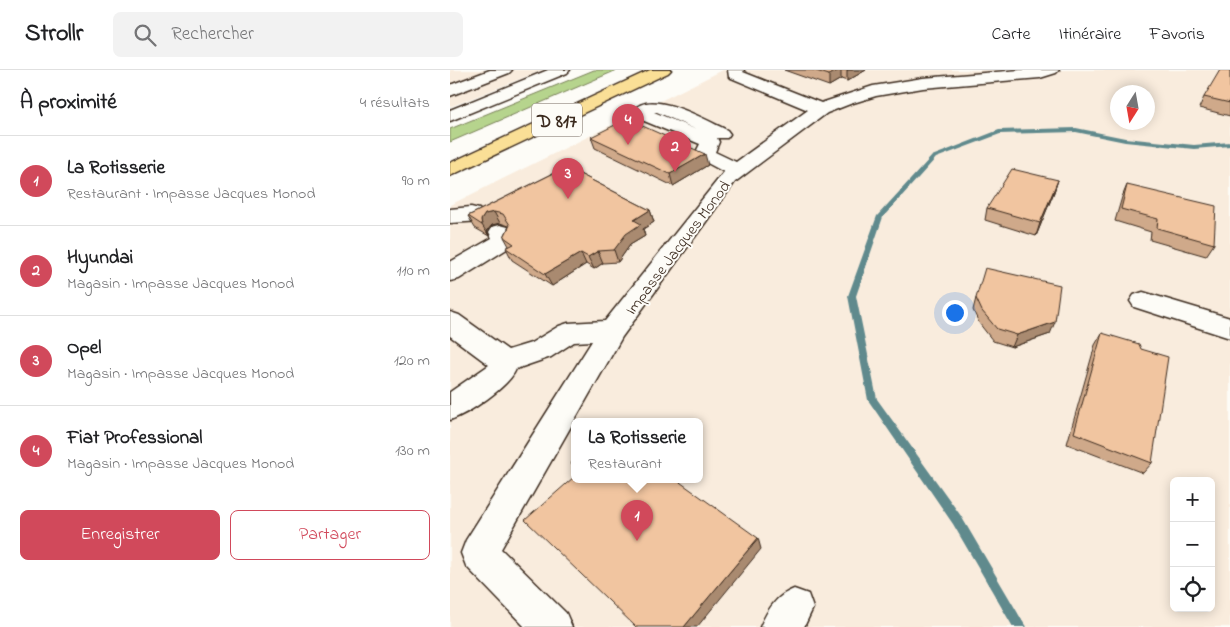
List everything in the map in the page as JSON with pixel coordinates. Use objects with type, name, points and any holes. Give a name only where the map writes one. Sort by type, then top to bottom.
[{"type":"main road","name":"D 817","points":[[557,101],[628,70]]},
{"type":"main road","name":"D 817","points":[[450,170],[663,70]]},
{"type":"street","points":[[450,116],[562,70]]},
{"type":"street","points":[[736,70],[735,74],[821,109]]},
{"type":"street","points":[[921,70],[940,76],[947,81]]},
{"type":"street","name":"Impasse Jacques Monod","points":[[552,627],[479,553],[613,330],[728,178],[821,109],[873,91],[947,81],[973,74],[1051,70]]},
{"type":"street","points":[[450,90],[493,71]]},
{"type":"street","points":[[721,134],[660,107],[648,107],[642,111],[643,114],[710,142],[704,154],[737,171]]},
{"type":"street","points":[[450,216],[470,214],[474,216]]},
{"type":"street","points":[[450,273],[502,242],[504,236],[500,232]]},
{"type":"street","points":[[1144,301],[1230,328]]},
{"type":"street","points":[[450,322],[504,362]]},
{"type":"street","points":[[504,362],[541,350],[568,333],[613,330]]},
{"type":"street","points":[[450,408],[500,373],[504,362]]},
{"type":"shaded area","points":[[450,70],[543,70],[450,107]]},
{"type":"shaded area","points":[[723,70],[1230,70],[1230,627],[450,627],[450,205]]},
{"type":"green space","points":[[594,70],[617,70],[450,142],[450,129]]},
{"type":"building","points":[[813,70],[839,70],[829,75]]},
{"type":"building","points":[[1220,70],[1230,70],[1230,103],[1204,97]]},
{"type":"building","points":[[627,119],[705,154],[670,174],[591,137]]},
{"type":"building","points":[[566,167],[650,210],[634,220],[641,224],[626,234],[614,250],[598,251],[588,257],[581,253],[545,274],[506,248],[514,244],[504,237],[510,225],[503,214],[494,212],[485,214],[481,220],[482,225],[468,216]]},
{"type":"building","points":[[1012,169],[1058,180],[1040,223],[987,208]]},
{"type":"building","points":[[1127,185],[1216,206],[1214,244],[1157,228],[1158,219],[1121,209]]},
{"type":"building","points":[[985,268],[1060,285],[1055,322],[1017,335],[997,329],[982,311],[976,298]]},
{"type":"building","points":[[1102,333],[1139,344],[1141,349],[1168,357],[1152,463],[1074,433]]},
{"type":"building","points":[[571,480],[571,483],[681,483],[758,538],[684,627],[636,627],[525,520]]},
{"type":"waterway","points":[[1020,627],[957,520],[873,400],[852,296],[880,216],[934,157],[999,132],[1076,130],[1125,140],[1194,147],[1230,144]]},
{"type":"place","name":"Fiat Professional","points":[[628,145]]},
{"type":"place","name":"Hyundai","points":[[675,172]]},
{"type":"place","name":"Opel","points":[[568,199]]},
{"type":"place","name":"La Rotisserie","points":[[637,541]]}]
